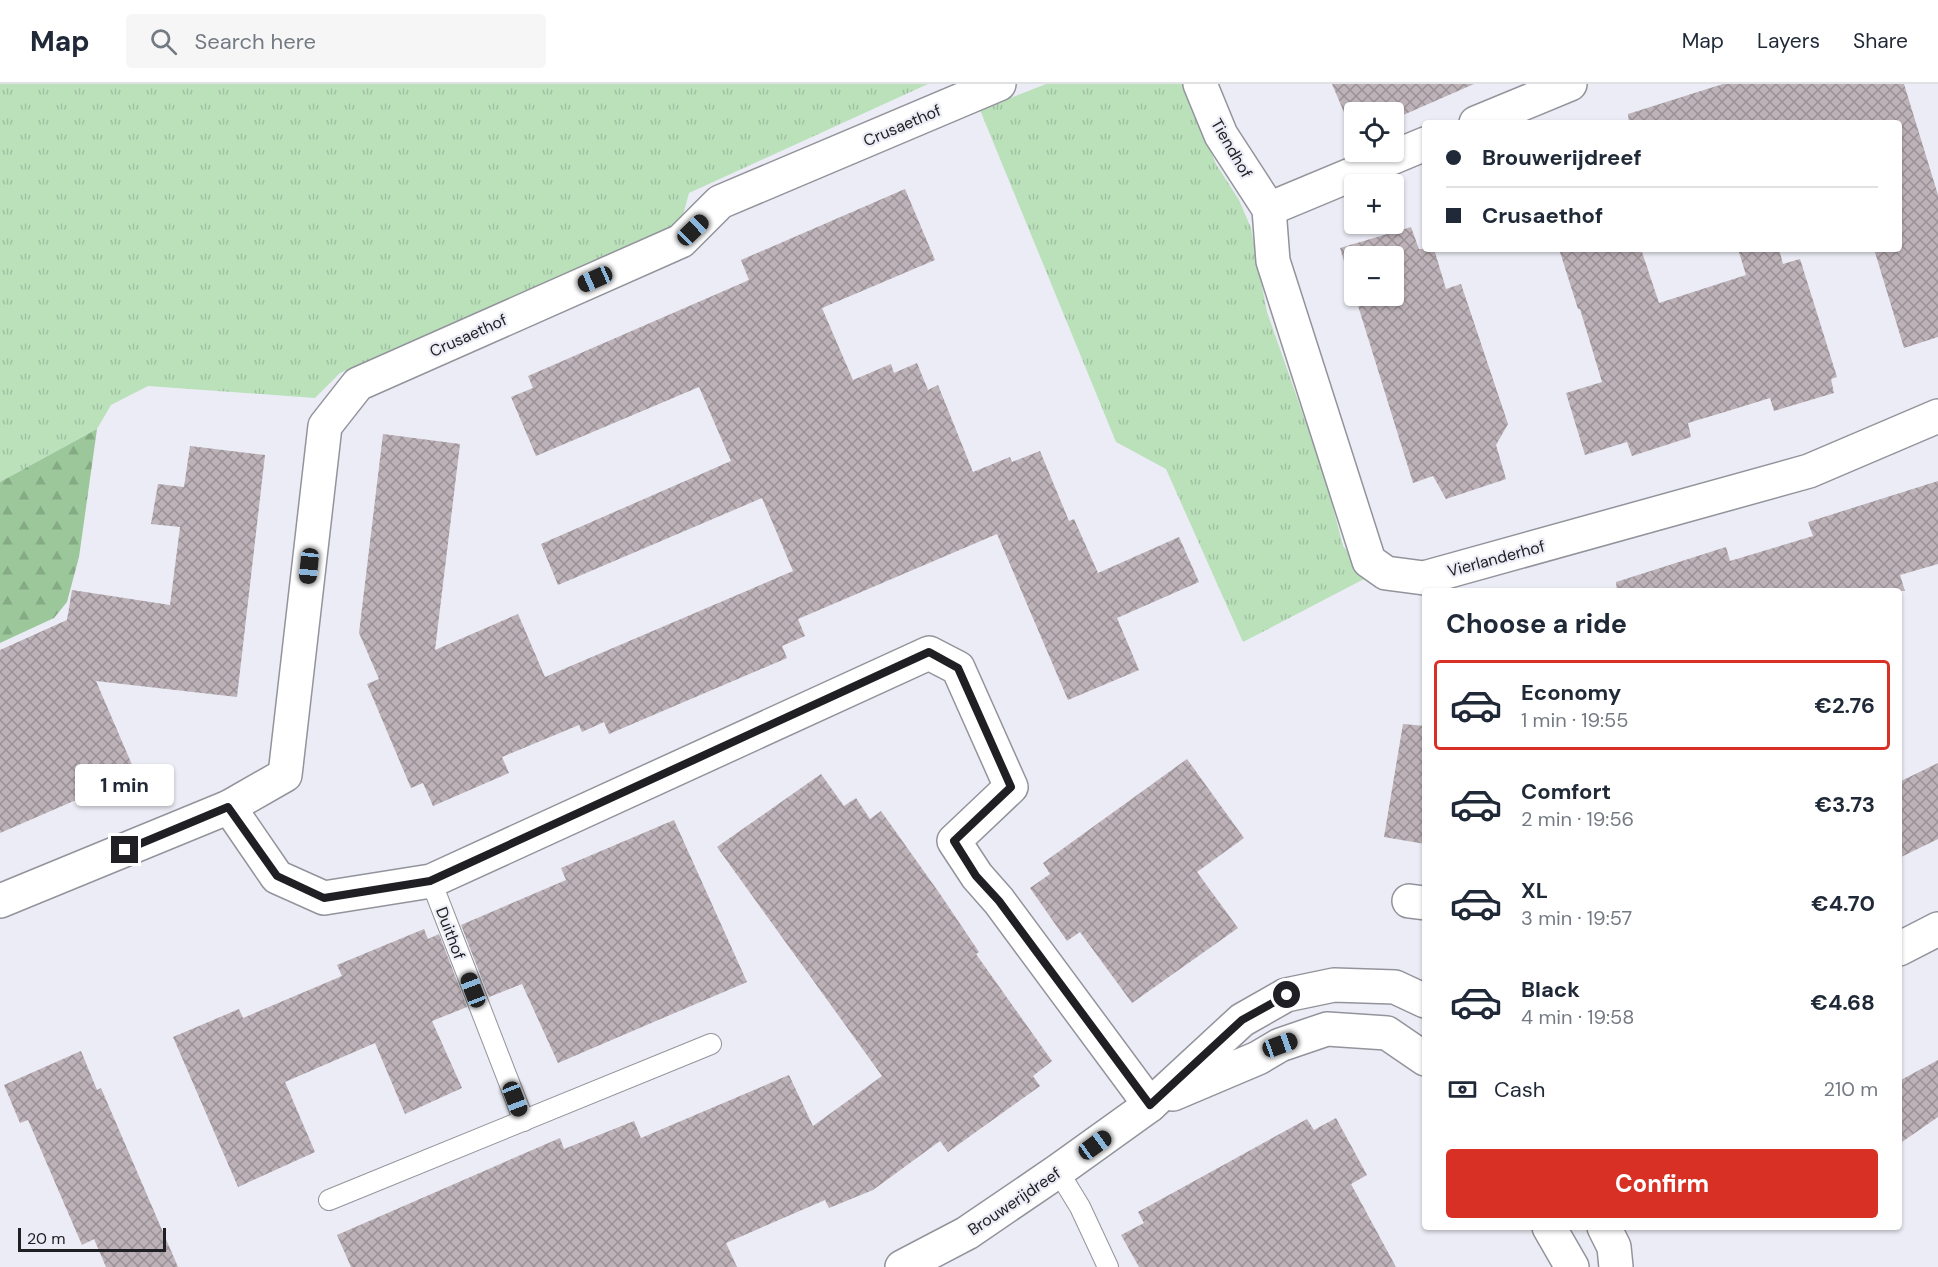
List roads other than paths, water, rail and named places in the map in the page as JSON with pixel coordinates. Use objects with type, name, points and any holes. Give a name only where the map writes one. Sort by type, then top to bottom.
[{"type":"street","name":"Crusaethof","points":[[0,901],[228,807],[285,775],[325,426],[358,384],[681,241],[720,202],[999,84]]},
{"type":"street","name":"Tiendhof","points":[[1200,84],[1221,135],[1269,209]]},
{"type":"street","points":[[1483,120],[1570,84]]},
{"type":"street","points":[[1269,209],[1422,145]]},
{"type":"street","name":"Vierlanderhof","points":[[1269,209],[1273,261],[1365,550],[1369,561],[1386,573],[1424,578],[1809,471],[1938,416]]},
{"type":"street","points":[[228,807],[277,876],[324,898],[430,881],[929,652],[958,668],[1011,787],[954,841],[976,876],[999,901],[1150,1105]]},
{"type":"street","points":[[1902,947],[1938,929]]},
{"type":"street","name":"Brouwerijdreef","points":[[902,1267],[967,1233],[1058,1171],[1150,1105],[1242,1020],[1287,995],[1334,985],[1395,987],[1422,1000]]},
{"type":"street","name":"Brouwerijdreef","points":[[1150,1105],[1257,1058],[1280,1045],[1327,1029],[1387,1033],[1422,1057]]},
{"type":"street","points":[[1551,1230],[1572,1267]]},
{"type":"street","points":[[1606,1230],[1614,1247],[1616,1267]]},
{"type":"lane","name":"Duithof","points":[[430,881],[524,1121]]},
{"type":"lane","points":[[329,1200],[711,1044]]},
{"type":"lane","points":[[1058,1171],[1080,1207],[1108,1267]]}]
